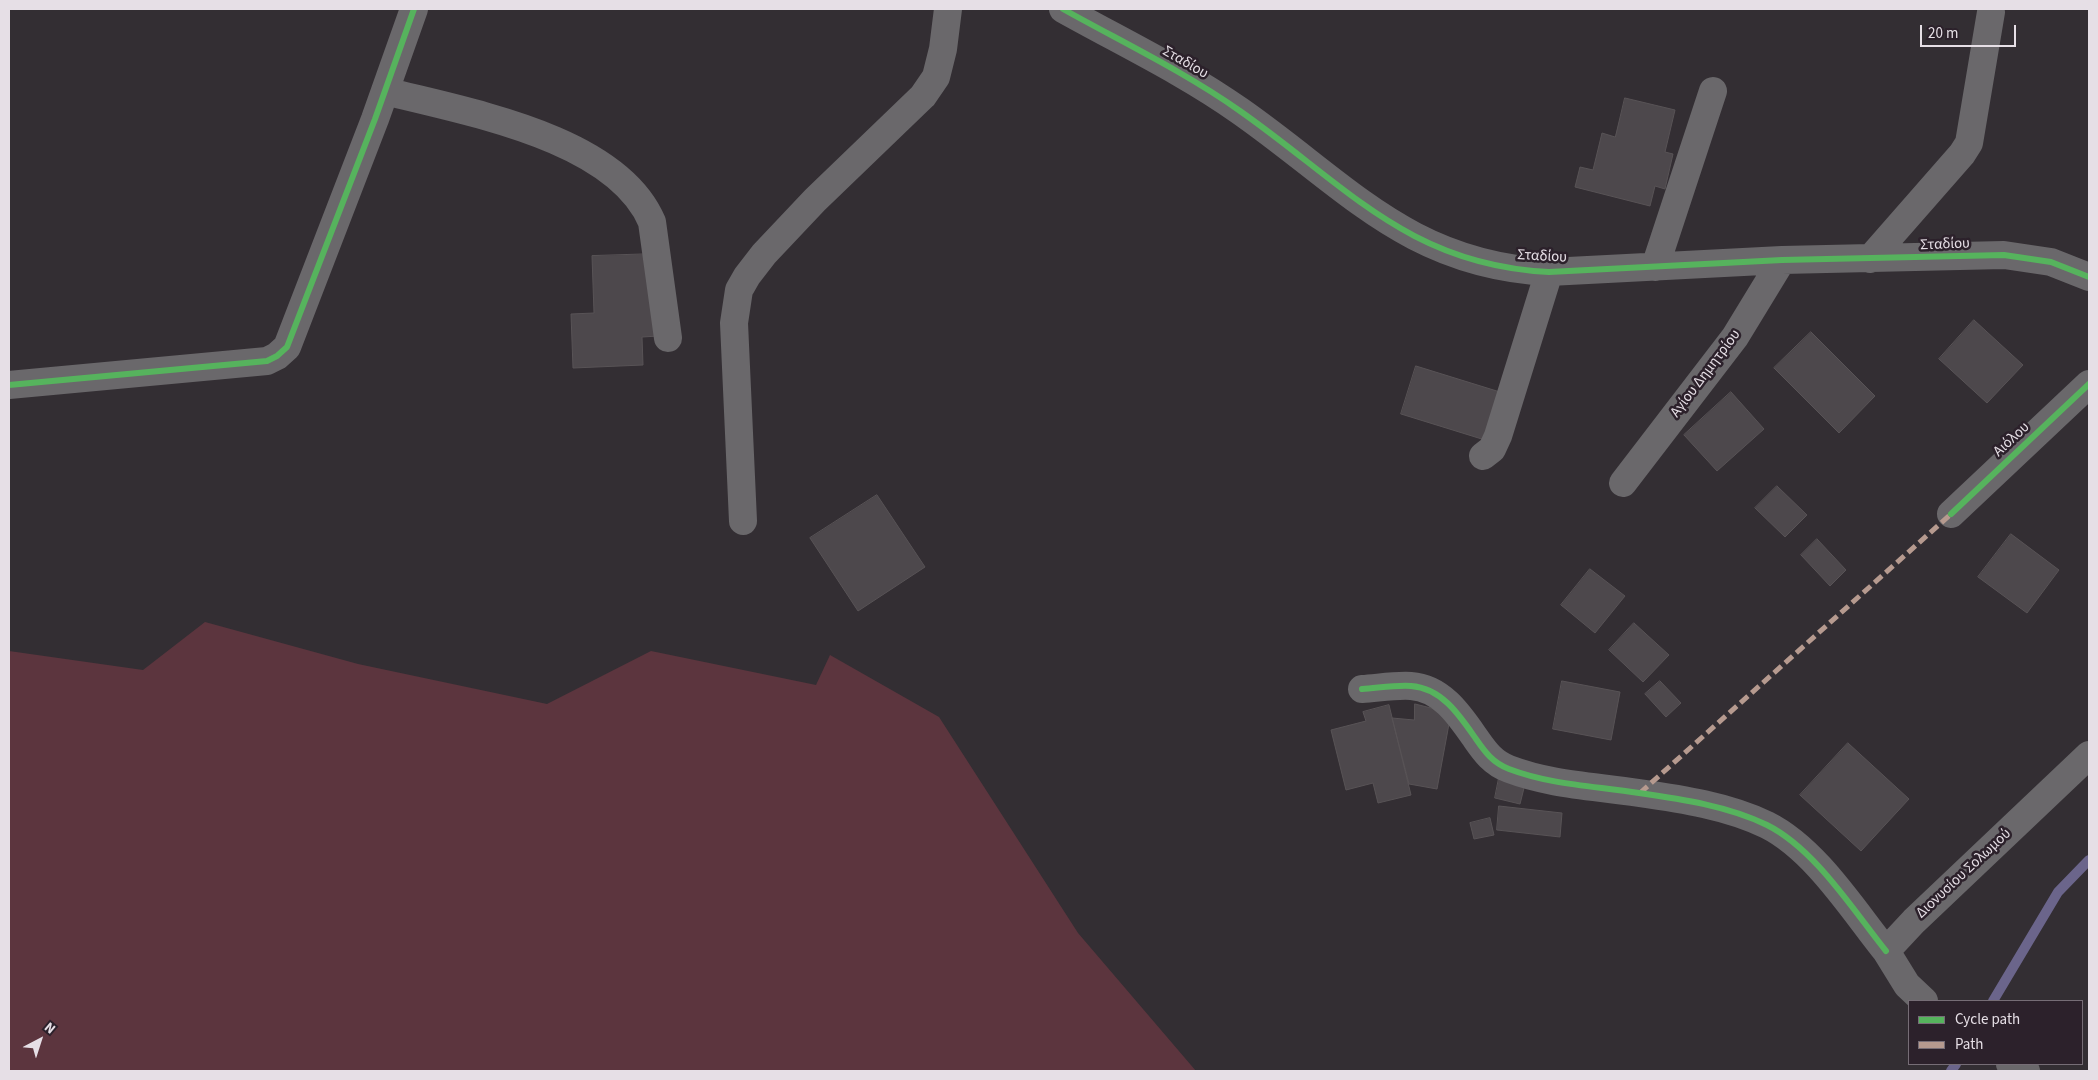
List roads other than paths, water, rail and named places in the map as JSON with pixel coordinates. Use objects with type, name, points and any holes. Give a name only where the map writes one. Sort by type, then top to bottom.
[{"type":"street","points":[[9,385],[267,361],[278,356],[287,346],[293,335],[414,9]]},
{"type":"street","points":[[743,521],[734,323],[739,290],[764,254],[815,200],[923,96],[936,77],[943,49],[948,9]]},
{"type":"street","name":"Σταδίου","points":[[1064,9],[1201,86],[1240,111],[1376,215],[1420,241],[1468,260],[1528,271],[1549,272],[1782,260],[2004,255],[2051,262],[2089,277]]},
{"type":"street","points":[[1870,259],[1962,154],[1969,143],[1991,12]]},
{"type":"street","points":[[385,91],[510,123],[600,164],[619,177],[636,193],[646,207],[652,222],[668,338]]},
{"type":"street","points":[[1655,267],[1713,91]]},
{"type":"street","name":"Αγίου Δημητρίου","points":[[1623,483],[1735,336],[1782,260]]},
{"type":"street","points":[[1483,456],[1492,449],[1498,436],[1549,272]]},
{"type":"street","name":"Αιόλου","points":[[1951,514],[2089,384]]},
{"type":"street","points":[[1362,689],[1412,686],[1430,691],[1455,709],[1493,761],[1507,769],[1548,781],[1640,793],[1730,811],[1768,826],[1806,854],[1886,951],[1907,985],[1923,1000]]},
{"type":"street","name":"Διονυσίου Σολωμού","points":[[1886,951],[1914,921],[2089,755]]},
{"type":"street","points":[[2012,1065],[2026,1071]]},
{"type":"waterway","points":[[1994,1000],[2058,892],[2089,860]]},
{"type":"waterway","points":[[1951,1071],[1955,1065]]}]
